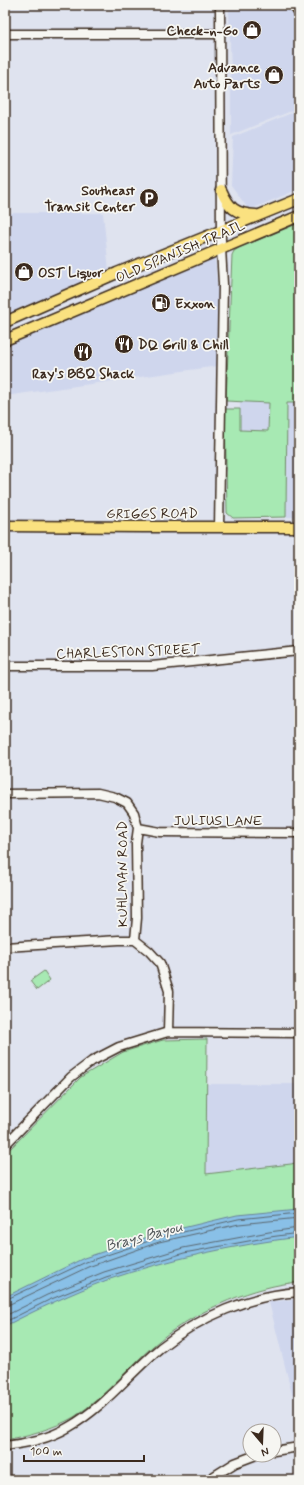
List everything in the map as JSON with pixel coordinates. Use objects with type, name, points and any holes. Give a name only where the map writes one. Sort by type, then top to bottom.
[{"type":"main road","points":[[294,5],[299,12]]},
{"type":"main road","points":[[221,190],[226,201],[238,212],[246,215],[260,215]]},
{"type":"main road","name":"OLD SPANISH TRAIL","points":[[7,321],[117,273],[299,199]]},
{"type":"main road","name":"OLD SPANISH TRAIL","points":[[5,340],[299,216]]},
{"type":"main road","points":[[117,273],[123,290]]},
{"type":"main road","points":[[7,321],[16,336]]},
{"type":"main road","name":"GRIGGS ROAD","points":[[5,526],[299,527]]},
{"type":"street","points":[[219,527],[223,284],[221,248],[220,5]]},
{"type":"street","points":[[5,34],[220,34]]},
{"type":"street","name":"CHARLESTON STREET","points":[[5,666],[152,666],[299,651]]},
{"type":"street","name":"KUHLMAN ROAD","points":[[5,794],[98,793],[115,797],[127,803],[134,813],[138,828],[136,843],[137,918],[135,940],[149,951],[160,963],[168,991],[168,1032]]},
{"type":"street","name":"JULIUS LANE","points":[[138,828],[160,832],[299,833]]},
{"type":"street","points":[[5,947],[135,940]]},
{"type":"street","points":[[5,1145],[71,1077],[92,1061],[119,1047],[168,1032],[299,1033]]},
{"type":"street","points":[[5,1446],[41,1439],[68,1428],[89,1414],[161,1348],[192,1326],[250,1301],[279,1294],[299,1292]]},
{"type":"street","points":[[282,1450],[299,1448]]},
{"type":"street","points":[[208,1480],[234,1462],[242,1459]]},
{"type":"shaded area","points":[[229,5],[289,5],[299,19],[299,108],[231,135],[231,75]]},
{"type":"shaded area","points":[[299,110],[299,189],[249,210],[231,185],[233,137]]},
{"type":"shaded area","points":[[5,213],[103,213],[109,271],[5,315]]},
{"type":"shaded area","points":[[215,258],[218,295],[218,366],[5,396],[5,346]]},
{"type":"shaded area","points":[[240,402],[269,402],[268,431],[240,430]]},
{"type":"shaded area","points":[[287,403],[299,403],[299,517],[286,517]]},
{"type":"shaded area","points":[[207,1084],[299,1084],[299,1162],[206,1174]]},
{"type":"shaded area","points":[[299,1299],[299,1393],[292,1394],[269,1302]]},
{"type":"green space","points":[[299,223],[299,403],[287,403],[286,517],[233,518],[227,513],[225,409],[240,409],[240,430],[268,431],[269,403],[226,401],[232,255],[234,251],[239,248]]},
{"type":"green space","points":[[44,971],[50,980],[37,990],[30,981]]},
{"type":"green space","points":[[207,1039],[206,1174],[299,1162],[299,1282],[264,1288],[211,1308],[179,1326],[165,1336],[98,1399],[74,1417],[41,1431],[5,1440],[5,1154],[81,1077],[123,1052],[163,1040]]},
{"type":"water","points":[[299,1209],[299,1237],[250,1244],[178,1259],[130,1272],[68,1296],[5,1326],[5,1297],[84,1258],[157,1234],[237,1215]]},
{"type":"place","name":"Check-n-Go","points":[[252,30]]},
{"type":"place","name":"Advance Auto Parts","points":[[274,75]]},
{"type":"place","name":"Southeast Transit Center","points":[[149,198]]},
{"type":"place","name":"OST Liquor","points":[[24,272]]},
{"type":"place","name":"Exxon","points":[[161,303]]},
{"type":"place","name":"DQ Grill & Chill","points":[[124,344]]},
{"type":"place","name":"Ray's BBQ Shack","points":[[83,352]]},
{"type":"water label","name":"Brays Bayou","points":[[144,1236]]}]
